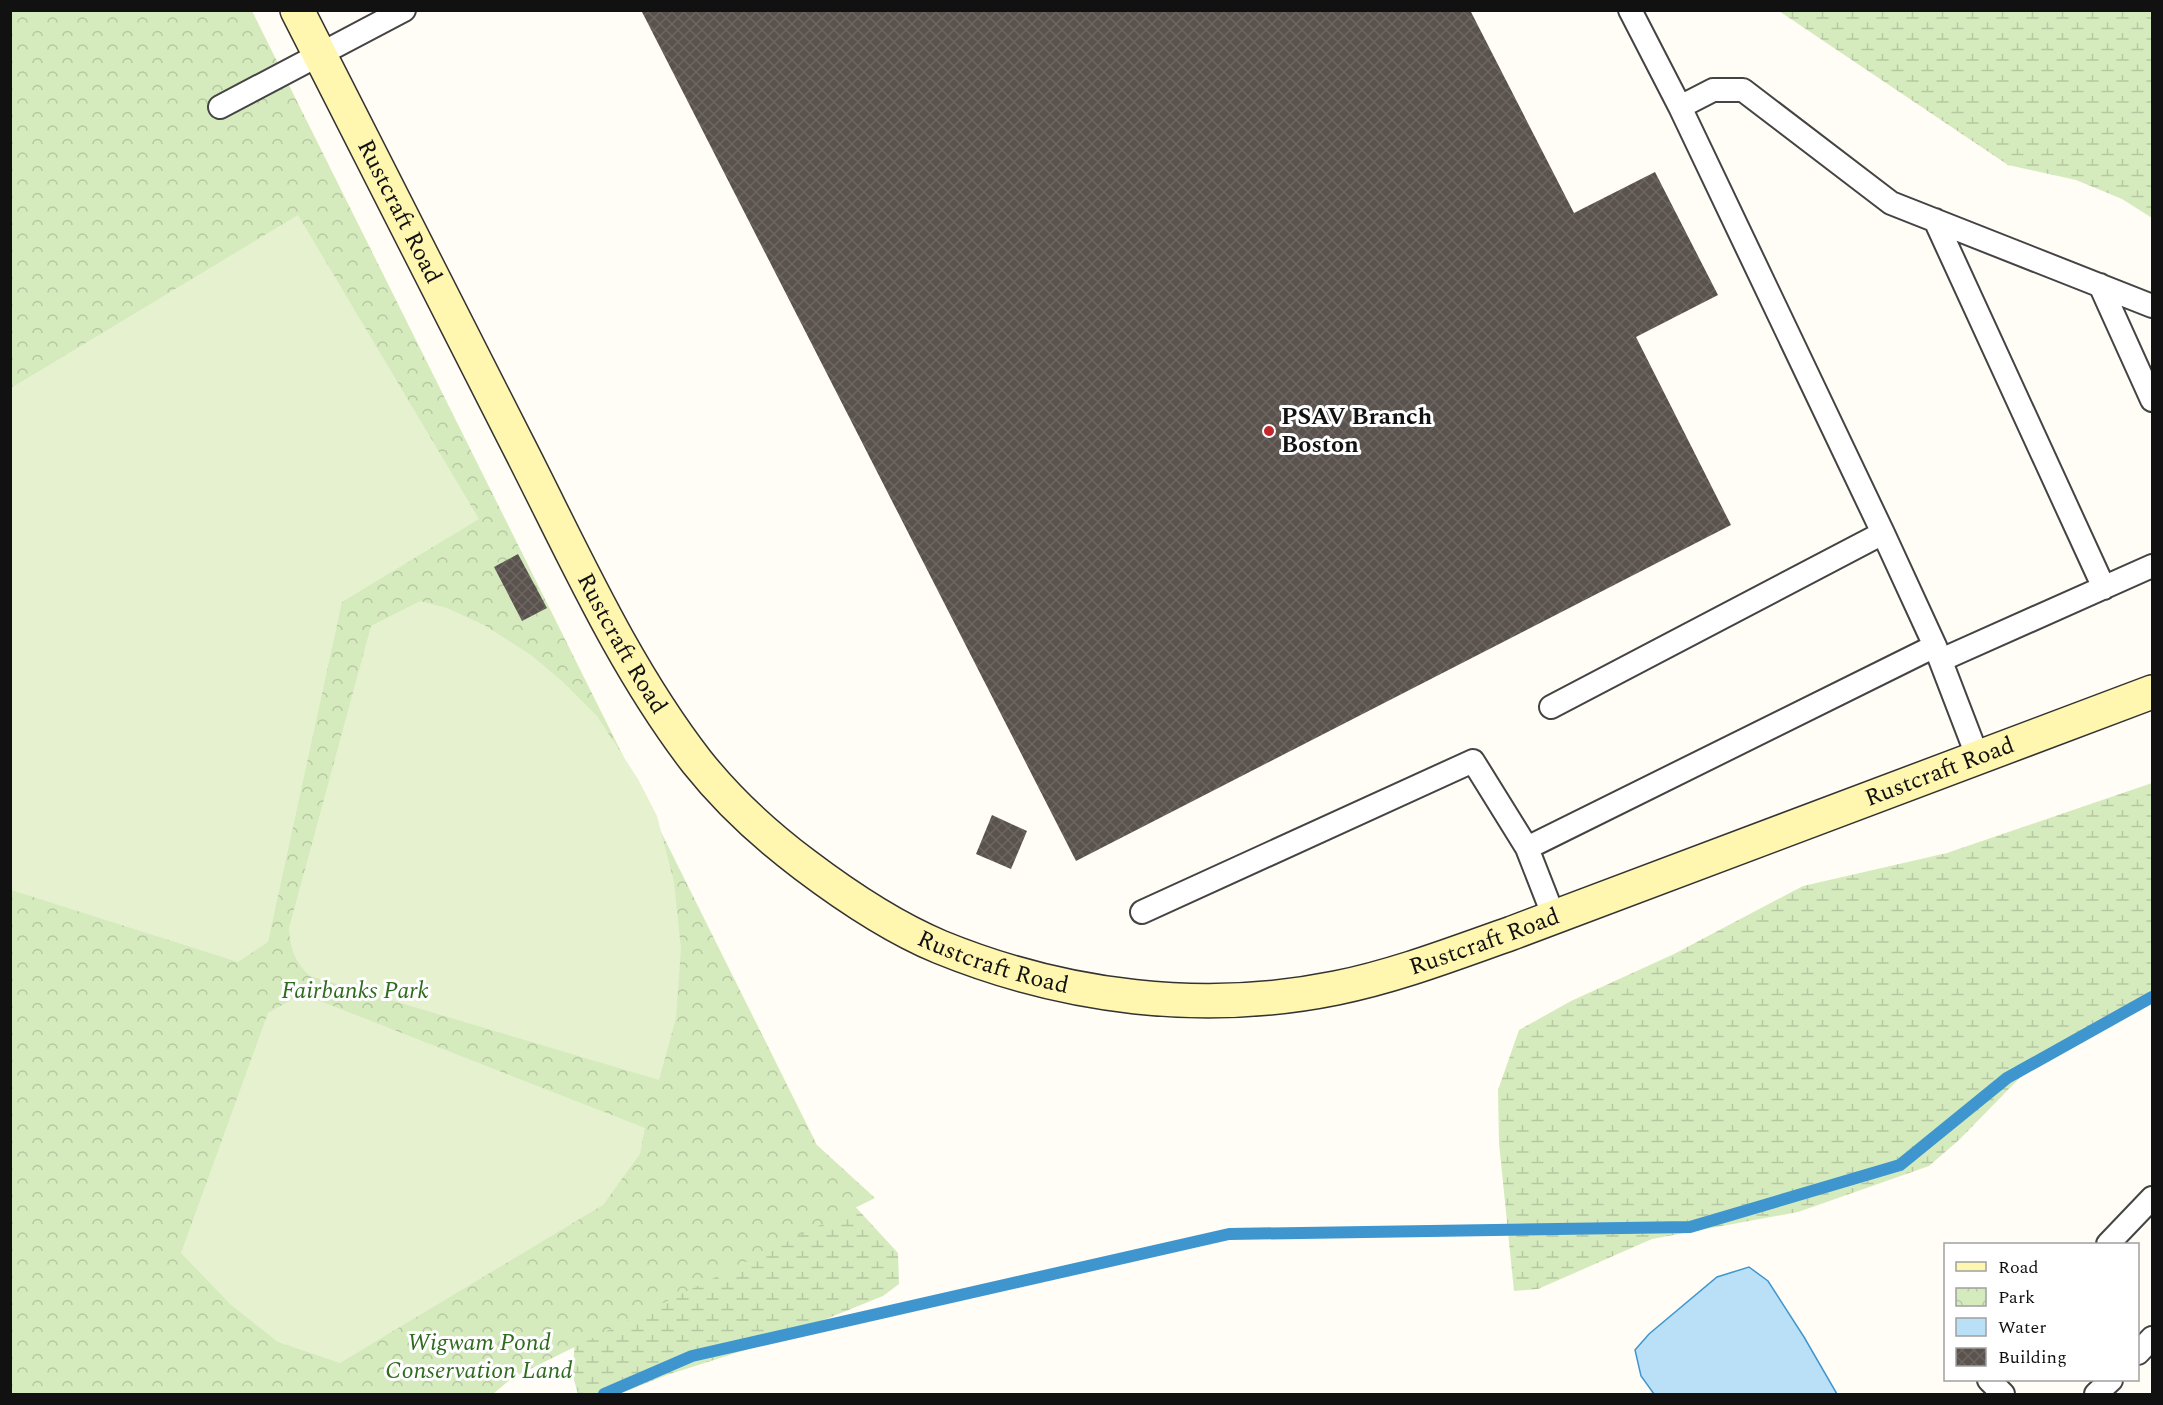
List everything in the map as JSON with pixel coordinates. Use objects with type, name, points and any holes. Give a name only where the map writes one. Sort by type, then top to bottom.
[{"type":"main road","name":"Rustcraft Road","points":[[297,10],[614,632],[652,696],[699,765],[738,808],[782,848],[874,913],[938,946],[1005,969],[1081,990],[1163,1000],[1216,1001],[1337,988],[1425,963],[1554,917],[2152,692]]},
{"type":"lane","points":[[220,107],[404,10]]},
{"type":"lane","points":[[1630,10],[1680,107],[1883,533],[1938,653],[1978,758]]},
{"type":"lane","points":[[1680,107],[1713,90],[1743,90],[1891,203],[2152,306]]},
{"type":"lane","points":[[1935,220],[2104,588]]},
{"type":"lane","points":[[2100,285],[2152,400]]},
{"type":"lane","points":[[1551,707],[1883,533]]},
{"type":"lane","points":[[1527,848],[1938,653],[2104,588],[2152,566]]},
{"type":"lane","points":[[1142,912],[1473,761],[1527,848],[1554,917]]},
{"type":"lane","points":[[2110,1243],[2152,1198]]},
{"type":"lane","points":[[2139,1352],[2152,1338]]},
{"type":"lane","points":[[1990,1381],[2003,1395]]},
{"type":"lane","points":[[2097,1395],[2110,1381]]},
{"type":"green space","name":"Fairbanks Park","points":[[11,11],[252,11],[817,1145],[875,1198],[512,1378],[493,1394],[10,1394]]},
{"type":"green space","points":[[1779,11],[2152,11],[2152,218],[2122,199],[2076,180],[2008,165]]},
{"type":"green space","points":[[298,215],[479,519],[342,602],[268,942],[238,962],[11,890],[11,388]]},
{"type":"green space","points":[[420,601],[447,608],[484,625],[531,655],[562,681],[597,716],[638,779],[657,816],[674,882],[681,949],[676,1018],[659,1080],[310,976],[297,960],[292,949],[289,928],[371,626]]},
{"type":"green space","points":[[2152,783],[2152,992],[2044,1053],[1960,1139],[1929,1166],[1798,1212],[1652,1239],[1538,1289],[1514,1291],[1499,1143],[1498,1090],[1519,1030],[1571,1001],[1674,954],[1803,886],[1947,853]]},
{"type":"green space","points":[[302,994],[645,1128],[640,1154],[603,1205],[340,1363],[278,1342],[231,1305],[181,1253],[268,1013]]},
{"type":"green space","points":[[851,1202],[898,1253],[899,1284],[883,1296],[764,1344],[667,1375],[619,1394],[578,1394],[572,1373],[575,1343]]},
{"type":"water","points":[[1749,1267],[1768,1281],[1837,1394],[1654,1394],[1641,1376],[1635,1350],[1649,1334],[1717,1277]]},
{"type":"building","name":"PSAV Branch Boston","points":[[641,10],[1470,10],[1574,213],[1655,172],[1718,295],[1636,337],[1731,525],[1076,861]]},
{"type":"building","points":[[518,554],[547,608],[522,621],[494,567]]},
{"type":"building","points":[[992,815],[1027,831],[1011,869],[976,854]]},
{"type":"waterway","points":[[604,1394],[692,1356],[1229,1234],[1690,1227],[1900,1165],[2007,1078],[2152,997]]},
{"type":"place","name":"PSAV Branch Boston","points":[[1269,431]]},
{"type":"park label","name":"Wigwam Pond Conservation Land","points":[[479,1357]]}]
